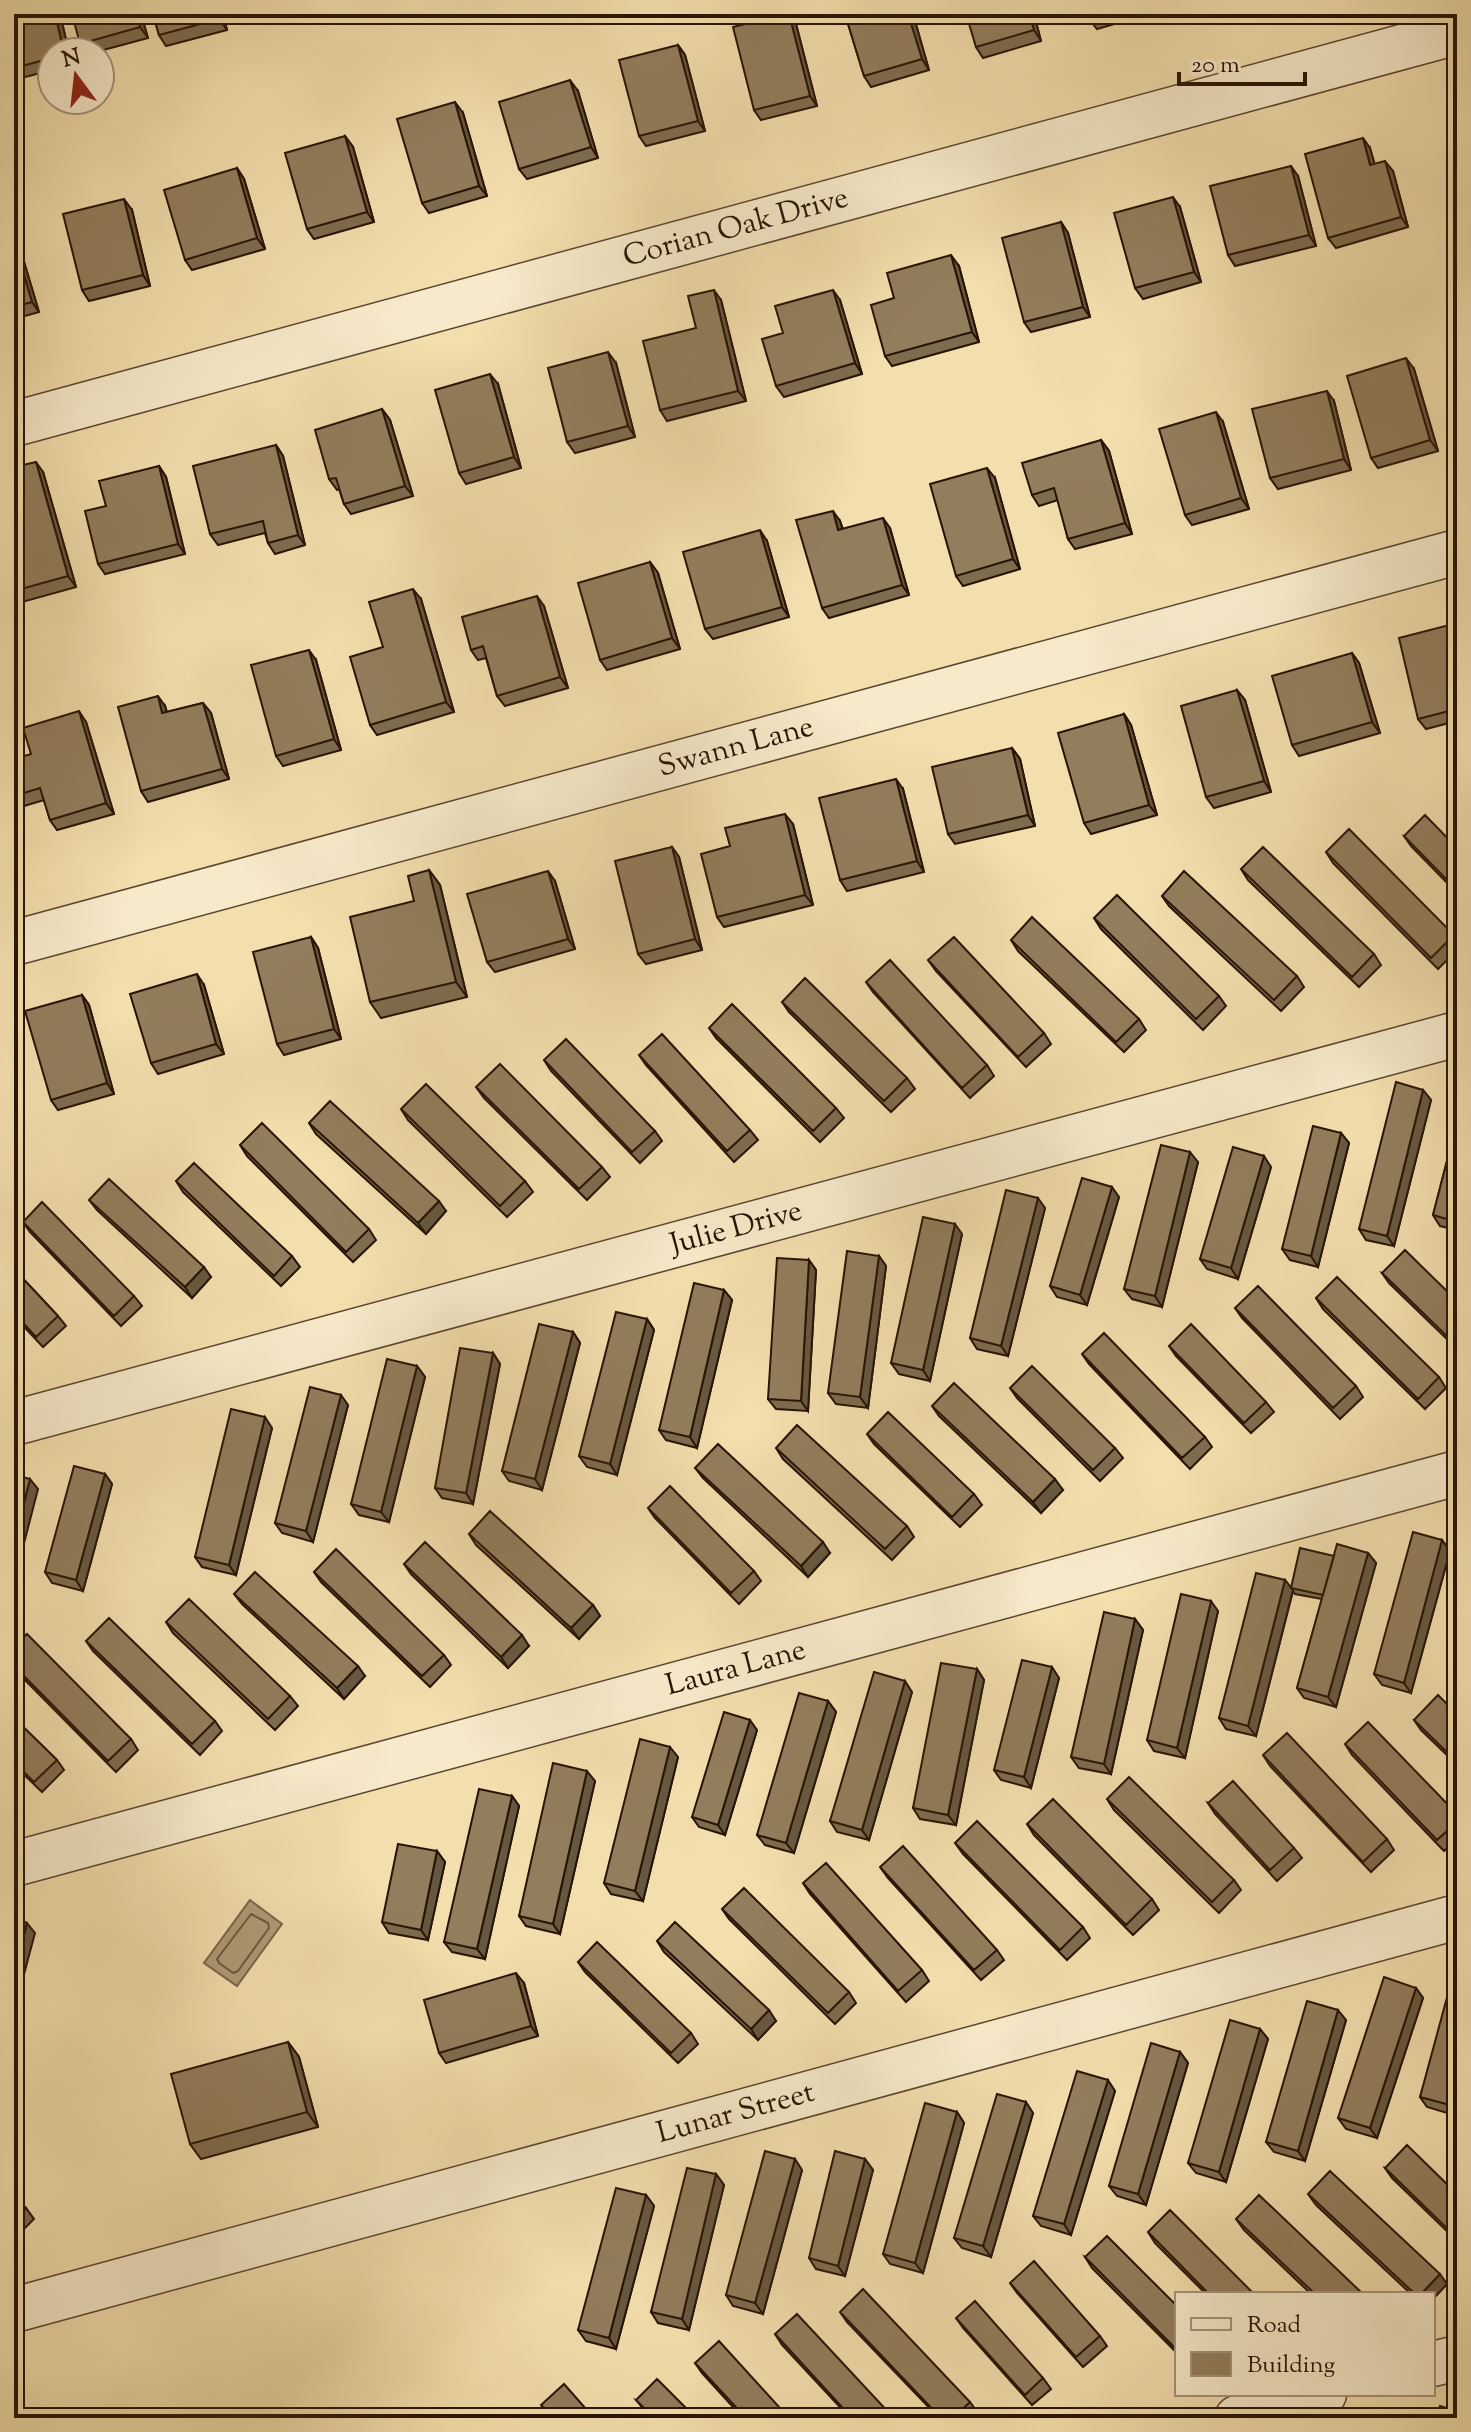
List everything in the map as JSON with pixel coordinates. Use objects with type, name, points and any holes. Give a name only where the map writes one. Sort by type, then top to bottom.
[{"type":"street","name":"Corian Oak Drive","points":[[14,424],[1457,32]]},
{"type":"street","name":"Swann Lane","points":[[14,943],[1457,552]]},
{"type":"street","name":"Julie Drive","points":[[14,1423],[1457,1034]]},
{"type":"street","name":"Laura Lane","points":[[14,1864],[1457,1473]]},
{"type":"street","name":"Lunar Street","points":[[14,2310],[1457,1917]]},
{"type":"street","points":[[1435,2364],[1457,2358]]},
{"type":"street","points":[[1237,2418],[1317,2396]]},
{"type":"water","points":[[250,1900],[282,1924],[237,1986],[204,1963]]},
{"type":"building","points":[[14,14],[55,14],[60,36],[36,36],[36,62],[14,68]]},
{"type":"building","points":[[72,14],[137,14],[140,27],[108,36],[78,36]]},
{"type":"building","points":[[153,14],[218,14],[219,19],[159,35]]},
{"type":"building","points":[[789,14],[810,96],[754,110],[733,27]]},
{"type":"building","points":[[845,14],[908,14],[922,59],[864,76]]},
{"type":"building","points":[[966,14],[1029,14],[1034,30],[976,47]]},
{"type":"building","points":[[1088,14],[1106,14],[1089,19]]},
{"type":"building","points":[[678,45],[698,121],[639,136],[619,60]]},
{"type":"building","points":[[570,80],[591,147],[519,169],[499,102]]},
{"type":"building","points":[[455,102],[479,186],[422,203],[397,119]]},
{"type":"building","points":[[345,136],[367,212],[307,229],[285,153]]},
{"type":"building","points":[[1363,138],[1370,165],[1385,161],[1401,217],[1328,238],[1305,154]]},
{"type":"building","points":[[1291,166],[1309,235],[1228,255],[1210,186]]},
{"type":"building","points":[[237,168],[257,238],[185,260],[164,190]]},
{"type":"building","points":[[1173,197],[1194,272],[1135,288],[1114,213]]},
{"type":"building","points":[[124,199],[143,275],[82,290],[63,214]]},
{"type":"building","points":[[1061,222],[1083,307],[1024,322],[1002,238]]},
{"type":"building","points":[[14,242],[32,302],[14,307]]},
{"type":"building","points":[[951,255],[972,332],[885,356],[871,305],[894,298],[887,273]]},
{"type":"building","points":[[714,290],[738,391],[660,410],[643,341],[696,328],[688,296]]},
{"type":"building","points":[[833,290],[855,363],[776,386],[762,339],[783,333],[775,306]]},
{"type":"building","points":[[608,352],[628,426],[567,442],[548,368]]},
{"type":"building","points":[[1406,358],[1430,440],[1371,458],[1347,376]]},
{"type":"building","points":[[490,374],[514,457],[459,473],[435,390]]},
{"type":"building","points":[[1327,391],[1344,459],[1270,478],[1252,409]]},
{"type":"building","points":[[382,409],[405,486],[344,504],[336,478],[329,479],[315,430]]},
{"type":"building","points":[[1216,412],[1241,498],[1185,515],[1159,429]]},
{"type":"building","points":[[1101,440],[1125,523],[1068,539],[1054,488],[1032,495],[1022,463]]},
{"type":"building","points":[[276,445],[298,535],[268,543],[263,521],[210,534],[193,466]]},
{"type":"building","points":[[36,462],[68,576],[14,591],[14,467]]},
{"type":"building","points":[[159,466],[178,544],[98,564],[85,511],[106,506],[99,481]]},
{"type":"building","points":[[987,468],[1013,559],[956,576],[930,484]]},
{"type":"building","points":[[833,511],[838,530],[883,518],[902,585],[822,608],[796,520]]},
{"type":"building","points":[[760,530],[782,607],[705,629],[683,552]]},
{"type":"building","points":[[650,562],[672,638],[600,660],[578,583]]},
{"type":"building","points":[[413,589],[446,702],[370,725],[350,657],[383,647],[369,602]]},
{"type":"building","points":[[537,596],[560,677],[497,696],[483,646],[471,650],[462,617]]},
{"type":"building","points":[[1457,623],[1457,709],[1418,719],[1399,638]]},
{"type":"building","points":[[309,650],[334,739],[276,756],[251,665]]},
{"type":"building","points":[[1352,653],[1372,722],[1292,745],[1272,676]]},
{"type":"building","points":[[1237,690],[1264,781],[1206,797],[1181,706]]},
{"type":"building","points":[[158,696],[162,713],[203,703],[222,769],[141,791],[118,707]]},
{"type":"building","points":[[79,711],[106,803],[50,820],[40,788],[17,795],[14,759],[31,754],[23,728]]},
{"type":"building","points":[[1124,714],[1149,805],[1084,823],[1058,733]]},
{"type":"building","points":[[1012,748],[1028,815],[948,834],[932,767]]},
{"type":"building","points":[[896,779],[917,861],[840,880],[819,798]]},
{"type":"building","points":[[785,814],[805,895],[717,917],[701,854],[730,846],[725,828]]},
{"type":"building","points":[[1425,815],[1457,848],[1457,890],[1404,836]]},
{"type":"building","points":[[1349,829],[1454,935],[1431,958],[1326,852]]},
{"type":"building","points":[[672,847],[695,939],[638,954],[615,861]]},
{"type":"building","points":[[1263,847],[1374,954],[1352,977],[1241,869]]},
{"type":"building","points":[[429,870],[456,982],[370,1002],[350,917],[414,901],[408,876]]},
{"type":"building","points":[[548,871],[568,939],[487,962],[467,894]]},
{"type":"building","points":[[1184,871],[1297,976],[1274,1000],[1162,896]]},
{"type":"building","points":[[1117,895],[1219,996],[1196,1019],[1094,918]]},
{"type":"building","points":[[1032,917],[1139,1019],[1116,1042],[1011,940]]},
{"type":"building","points":[[311,937],[334,1029],[277,1044],[253,952]]},
{"type":"building","points":[[954,937],[1044,1033],[1018,1057],[928,960]]},
{"type":"building","points":[[890,960],[987,1065],[962,1088],[866,982]]},
{"type":"building","points":[[197,974],[216,1044],[151,1063],[130,994]]},
{"type":"building","points":[[805,978],[907,1078],[884,1101],[782,1002]]},
{"type":"building","points":[[82,995],[107,1083],[51,1100],[25,1011]]},
{"type":"building","points":[[732,1004],[836,1108],[813,1131],[709,1028]]},
{"type":"building","points":[[662,1034],[750,1130],[727,1151],[639,1055]]},
{"type":"building","points":[[566,1039],[655,1131],[632,1152],[544,1060]]},
{"type":"building","points":[[500,1064],[602,1167],[579,1189],[476,1087]]},
{"type":"building","points":[[1396,1082],[1423,1090],[1387,1236],[1359,1229]]},
{"type":"building","points":[[426,1084],[525,1181],[500,1206],[401,1109]]},
{"type":"building","points":[[330,1101],[439,1201],[418,1223],[309,1123]]},
{"type":"building","points":[[1457,1122],[1457,1222],[1433,1215]]},
{"type":"building","points":[[262,1123],[369,1229],[346,1252],[240,1145]]},
{"type":"building","points":[[1313,1126],[1341,1133],[1311,1256],[1282,1249]]},
{"type":"building","points":[[1161,1145],[1190,1152],[1155,1296],[1124,1289]]},
{"type":"building","points":[[1233,1147],[1264,1156],[1231,1268],[1200,1259]]},
{"type":"building","points":[[194,1163],[292,1256],[274,1276],[176,1181]]},
{"type":"building","points":[[1082,1178],[1112,1187],[1080,1295],[1050,1286]]},
{"type":"building","points":[[109,1179],[204,1267],[185,1287],[89,1200]]},
{"type":"building","points":[[1006,1190],[1038,1198],[1001,1346],[970,1338]]},
{"type":"building","points":[[42,1202],[134,1296],[114,1316],[23,1222]]},
{"type":"building","points":[[923,1217],[955,1224],[923,1370],[891,1363]]},
{"type":"building","points":[[1405,1250],[1457,1301],[1457,1346],[1382,1273]]},
{"type":"building","points":[[847,1251],[879,1256],[860,1397],[828,1393]]},
{"type":"building","points":[[777,1258],[809,1260],[801,1401],[768,1399]]},
{"type":"building","points":[[14,1269],[58,1316],[36,1337],[14,1313]]},
{"type":"building","points":[[1337,1277],[1439,1377],[1418,1399],[1316,1298]]},
{"type":"building","points":[[694,1283],[724,1290],[690,1437],[659,1430]]},
{"type":"building","points":[[1258,1286],[1356,1386],[1333,1408],[1235,1308]]},
{"type":"building","points":[[616,1312],[647,1319],[610,1464],[579,1456]]},
{"type":"building","points":[[539,1324],[573,1332],[535,1479],[502,1471]]},
{"type":"building","points":[[1191,1324],[1266,1402],[1244,1423],[1169,1346]]},
{"type":"building","points":[[1104,1333],[1205,1437],[1182,1458],[1082,1354]]},
{"type":"building","points":[[460,1348],[493,1353],[466,1493],[435,1488]]},
{"type":"building","points":[[387,1359],[417,1366],[381,1512],[351,1504]]},
{"type":"building","points":[[1032,1366],[1115,1448],[1093,1470],[1010,1388]]},
{"type":"building","points":[[954,1383],[1055,1479],[1033,1502],[932,1406]]},
{"type":"building","points":[[310,1387],[341,1395],[306,1531],[275,1523]]},
{"type":"building","points":[[231,1409],[265,1417],[229,1565],[195,1557]]},
{"type":"building","points":[[888,1412],[974,1494],[952,1517],[867,1434]]},
{"type":"building","points":[[797,1425],[907,1526],[885,1549],[776,1448]]},
{"type":"building","points":[[718,1444],[823,1542],[801,1566],[695,1468]]},
{"type":"building","points":[[74,1466],[105,1474],[76,1580],[45,1572]]},
{"type":"building","points":[[14,1475],[30,1479],[14,1543]]},
{"type":"building","points":[[670,1486],[754,1571],[731,1593],[648,1508]]},
{"type":"building","points":[[490,1511],[593,1605],[571,1628],[469,1534]]},
{"type":"building","points":[[1413,1532],[1442,1540],[1404,1683],[1374,1674]]},
{"type":"building","points":[[425,1542],[522,1635],[501,1657],[404,1564]]},
{"type":"building","points":[[1337,1544],[1368,1553],[1328,1697],[1297,1688]]},
{"type":"building","points":[[1300,1548],[1334,1556],[1323,1595],[1291,1588]]},
{"type":"building","points":[[336,1549],[444,1655],[422,1676],[314,1572]]},
{"type":"building","points":[[255,1572],[358,1666],[337,1688],[234,1594]]},
{"type":"building","points":[[1256,1573],[1285,1580],[1248,1726],[1219,1718]]},
{"type":"building","points":[[1181,1594],[1211,1601],[1177,1748],[1147,1740]]},
{"type":"building","points":[[189,1599],[290,1696],[268,1719],[166,1622]]},
{"type":"building","points":[[1104,1612],[1135,1619],[1104,1764],[1071,1757]]},
{"type":"building","points":[[109,1618],[215,1721],[192,1744],[86,1641]]},
{"type":"building","points":[[1457,1630],[1457,1661],[1449,1659]]},
{"type":"building","points":[[27,1634],[131,1739],[108,1761],[14,1666],[14,1646]]},
{"type":"building","points":[[1022,1660],[1052,1667],[1024,1777],[994,1770]]},
{"type":"building","points":[[941,1663],[977,1669],[948,1815],[913,1808]]},
{"type":"building","points":[[874,1672],[905,1681],[862,1830],[830,1821]]},
{"type":"building","points":[[799,1693],[828,1701],[786,1843],[757,1835]]},
{"type":"building","points":[[1438,1695],[1457,1714],[1457,1762],[1414,1720]]},
{"type":"building","points":[[724,1712],[750,1720],[718,1825],[692,1817]]},
{"type":"building","points":[[14,1718],[57,1760],[34,1782],[14,1762]]},
{"type":"building","points":[[1368,1722],[1457,1814],[1457,1822],[1437,1840],[1345,1744]]},
{"type":"building","points":[[1287,1733],[1387,1839],[1363,1862],[1263,1755]]},
{"type":"building","points":[[640,1739],[670,1747],[635,1891],[604,1883]]},
{"type":"building","points":[[553,1763],[587,1771],[553,1924],[519,1916]]},
{"type":"building","points":[[1129,1777],[1234,1880],[1212,1902],[1107,1799]]},
{"type":"building","points":[[1233,1781],[1294,1848],[1270,1870],[1208,1803]]},
{"type":"building","points":[[479,1789],[512,1796],[477,1949],[444,1942]]},
{"type":"building","points":[[1053,1799],[1152,1899],[1126,1925],[1027,1824]]},
{"type":"building","points":[[977,1821],[1083,1927],[1060,1950],[955,1843]]},
{"type":"building","points":[[398,1844],[437,1851],[421,1930],[382,1922]]},
{"type":"building","points":[[903,1846],[997,1950],[974,1970],[880,1867]]},
{"type":"building","points":[[826,1863],[922,1970],[898,1991],[803,1883]]},
{"type":"building","points":[[744,1888],[849,1992],[828,2013],[722,1909]]},
{"type":"building","points":[[14,1919],[27,1923],[14,1974]]},
{"type":"building","points":[[675,1922],[769,2010],[751,2029],[657,1941]]},
{"type":"building","points":[[597,1942],[691,2033],[671,2053],[578,1962]]},
{"type":"building","points":[[516,1973],[531,2026],[439,2053],[424,2000]]},
{"type":"building","points":[[1384,1977],[1416,1988],[1370,2128],[1338,2118]]},
{"type":"building","points":[[1449,1990],[1457,1992],[1457,2080],[1450,2105],[1420,2097]]},
{"type":"building","points":[[1307,2001],[1338,2010],[1298,2151],[1266,2142]]},
{"type":"building","points":[[1230,2020],[1260,2029],[1219,2172],[1188,2163]]},
{"type":"building","points":[[288,2042],[307,2112],[190,2144],[171,2074]]},
{"type":"building","points":[[1151,2043],[1180,2052],[1138,2194],[1109,2186]]},
{"type":"building","points":[[1077,2071],[1108,2080],[1064,2224],[1033,2216]]},
{"type":"building","points":[[997,2094],[1026,2102],[983,2246],[954,2238]]},
{"type":"building","points":[[925,2103],[957,2112],[915,2263],[883,2254]]},
{"type":"building","points":[[1407,2145],[1457,2194],[1457,2238],[1385,2168]]},
{"type":"building","points":[[765,2151],[795,2159],[755,2303],[726,2295]]},
{"type":"building","points":[[835,2151],[865,2159],[838,2266],[809,2258]]},
{"type":"building","points":[[687,2168],[716,2174],[682,2319],[651,2312]]},
{"type":"building","points":[[1330,2171],[1440,2274],[1423,2292],[1413,2292],[1308,2194]]},
{"type":"building","points":[[616,2188],[646,2195],[609,2338],[578,2330]]},
{"type":"building","points":[[1259,2195],[1361,2292],[1313,2292],[1236,2219]]},
{"type":"building","points":[[14,2196],[26,2208],[14,2221]]},
{"type":"building","points":[[1170,2210],[1252,2292],[1207,2292],[1148,2232]]},
{"type":"building","points":[[1107,2236],[1175,2304],[1175,2348],[1085,2257]]},
{"type":"building","points":[[1034,2261],[1100,2336],[1076,2357],[1010,2283]]},
{"type":"building","points":[[863,2289],[970,2402],[953,2418],[941,2418],[840,2312]]},
{"type":"building","points":[[975,2301],[1043,2378],[1025,2395],[956,2318]]},
{"type":"building","points":[[797,2314],[891,2415],[888,2418],[852,2418],[775,2334]]},
{"type":"building","points":[[719,2341],[789,2418],[746,2418],[695,2363]]},
{"type":"building","points":[[657,2379],[696,2418],[654,2418],[636,2400]]},
{"type":"building","points":[[564,2384],[594,2418],[553,2418],[541,2405]]},
{"type":"building","points":[[1440,2406],[1457,2411],[1457,2418],[1436,2418]]}]
